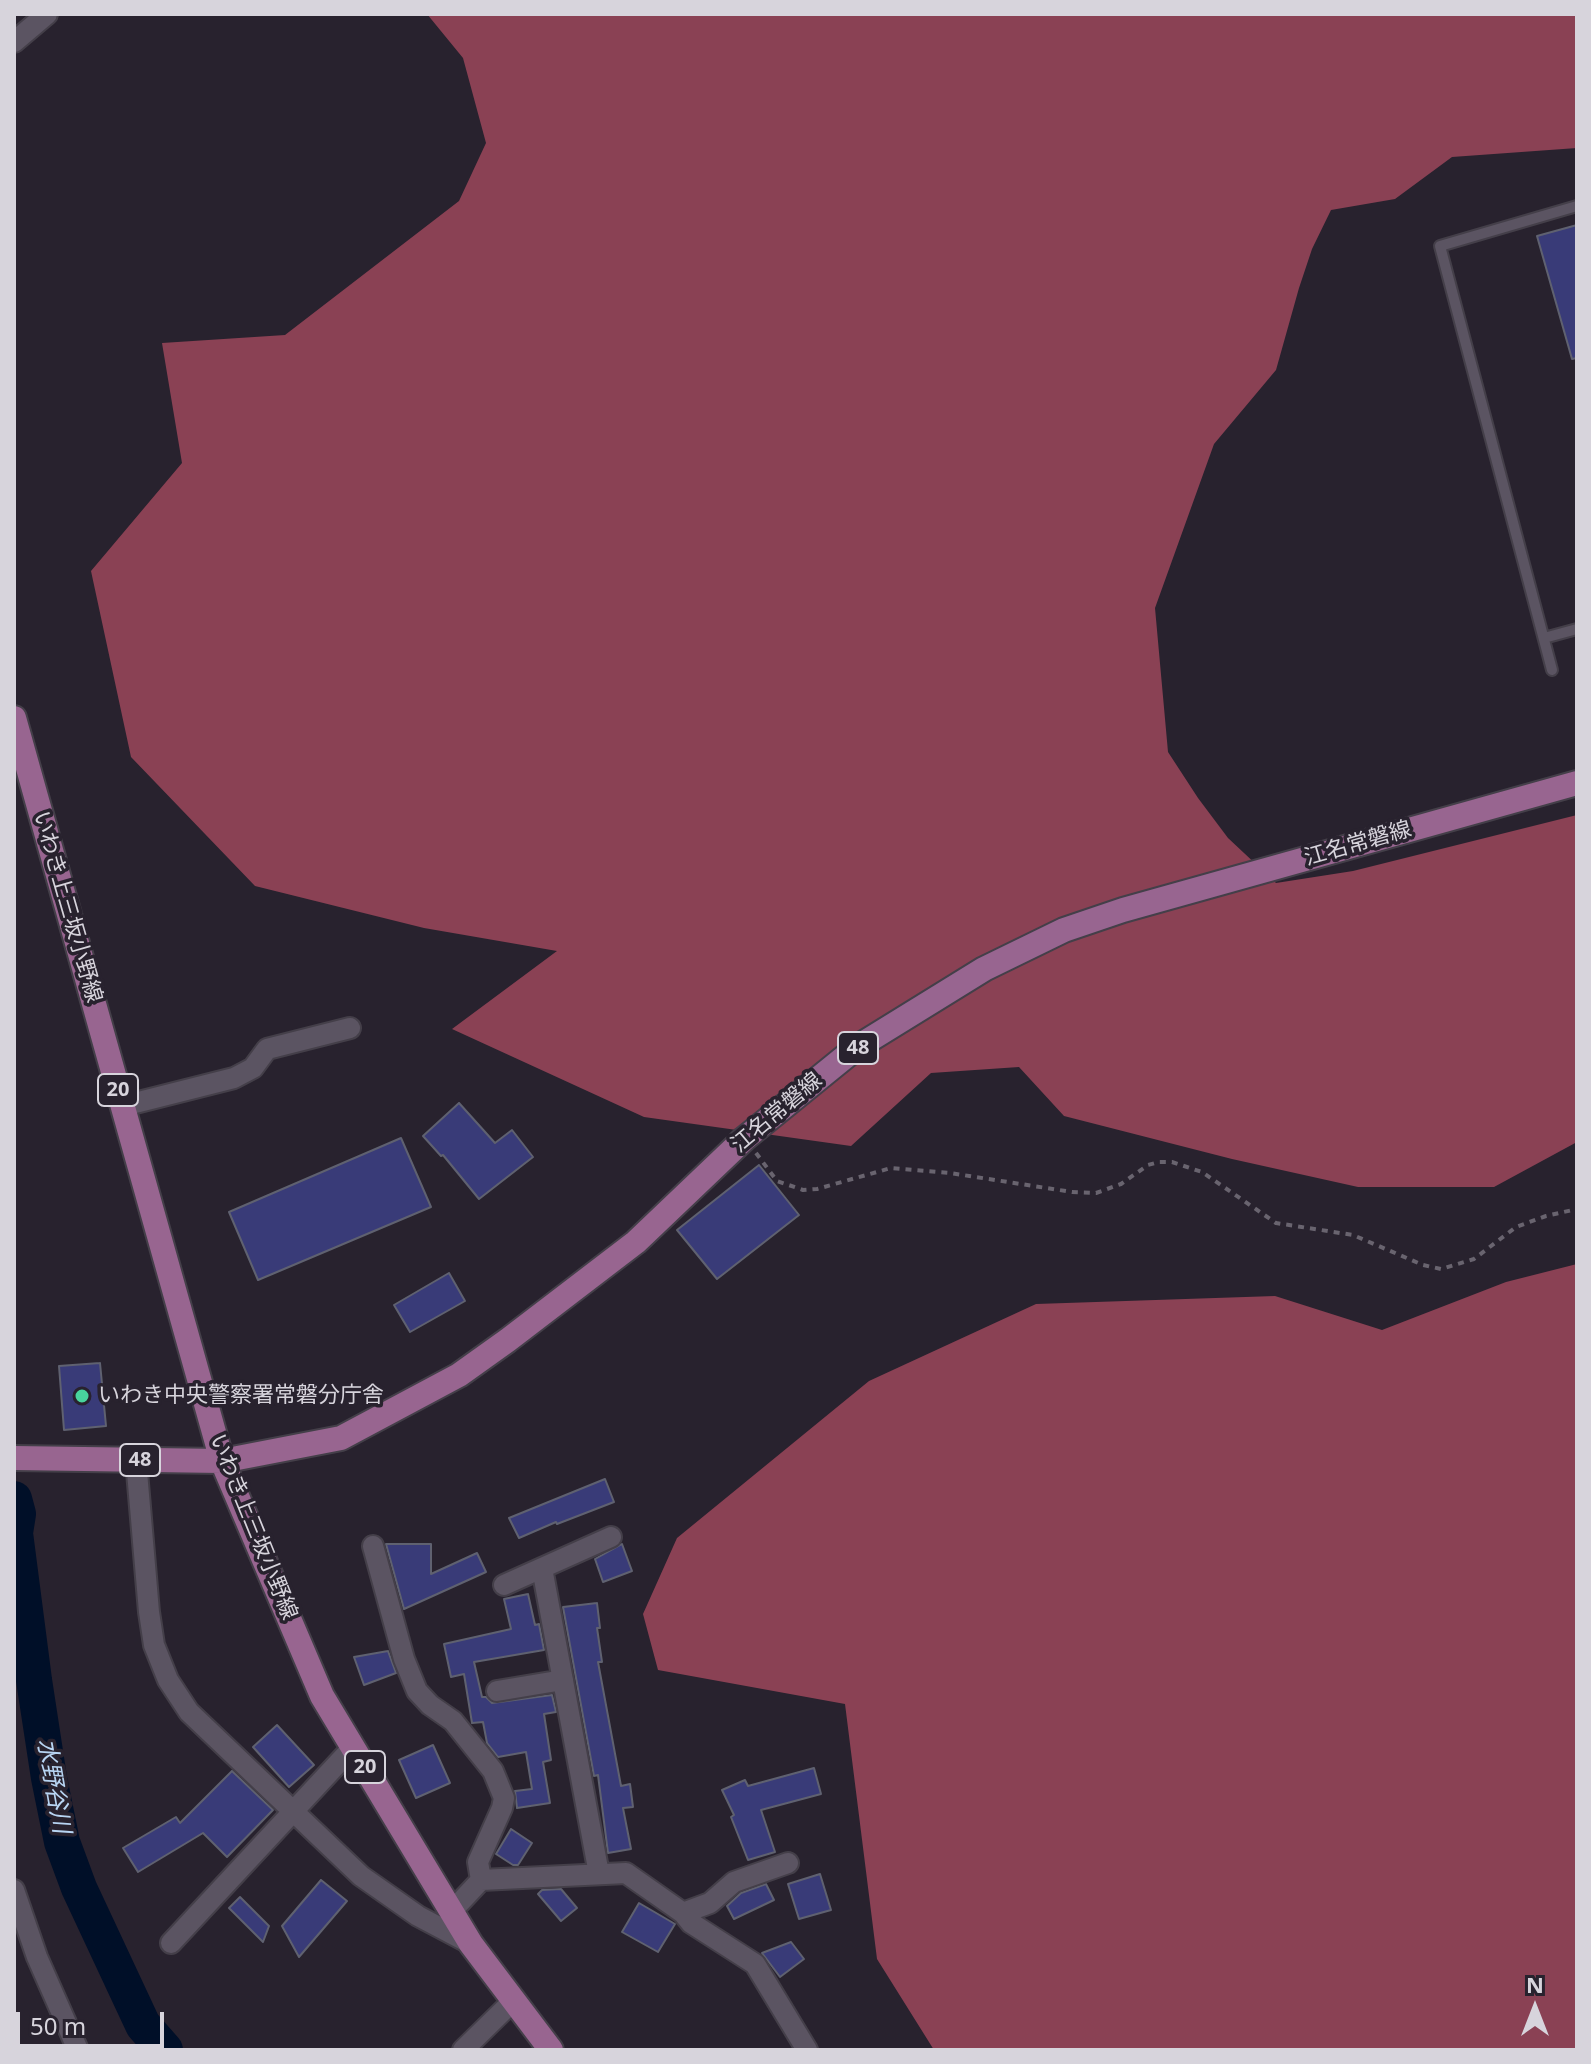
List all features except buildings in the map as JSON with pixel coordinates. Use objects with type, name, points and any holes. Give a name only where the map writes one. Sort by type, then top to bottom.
[{"type":"main road","name":"いわき上三坂小野線","points":[[14,718],[222,1461],[322,1696],[471,1944],[551,2050]]},
{"type":"main road","name":"江名常磐線","points":[[14,1458],[222,1461],[341,1438],[459,1375],[636,1242],[744,1139],[856,1048],[984,969],[1064,930],[1138,905],[1577,783]]},
{"type":"street","points":[[14,42],[47,14]]},
{"type":"street","points":[[123,1106],[234,1078],[253,1068],[267,1049],[350,1028]]},
{"type":"street","points":[[136,1460],[154,1645],[168,1680],[189,1712],[361,1876],[418,1916],[471,1944]]},
{"type":"street","points":[[504,1585],[611,1537]]},
{"type":"street","points":[[373,1546],[404,1659],[417,1691],[430,1705],[453,1721],[493,1771],[504,1798],[478,1862],[481,1880]]},
{"type":"street","points":[[542,1568],[599,1874]]},
{"type":"street","points":[[497,1691],[563,1680]]},
{"type":"street","points":[[171,1943],[353,1747]]},
{"type":"street","points":[[683,1913],[710,1903],[734,1882],[788,1863]]},
{"type":"street","points":[[451,1912],[481,1880],[626,1873],[683,1913],[691,1923],[755,1964],[807,2050]]},
{"type":"street","points":[[14,1890],[37,1957],[78,2050]]},
{"type":"street","points":[[463,2050],[512,2002]]},
{"type":"lane","points":[[1552,670],[1440,246],[1577,206]]},
{"type":"lane","points":[[1544,638],[1577,629]]},
{"type":"path","points":[[744,1139],[777,1181],[803,1190],[826,1187],[891,1168],[1096,1193],[1121,1184],[1148,1165],[1172,1162],[1202,1172],[1276,1223],[1353,1235],[1423,1265],[1441,1269],[1474,1259],[1516,1227],[1577,1209]]},
{"type":"shaded area","points":[[427,14],[1577,14],[1577,148],[1452,157],[1395,199],[1331,210],[1312,249],[1276,370],[1214,444],[1155,608],[1168,752],[1228,838],[1276,883],[1353,871],[1577,815],[1577,1142],[1494,1187],[1358,1187],[1064,1116],[1019,1067],[931,1073],[851,1146],[644,1117],[452,1029],[557,951],[424,928],[255,886],[131,757],[91,571],[182,463],[162,343],[285,335],[459,201],[486,143],[463,58]]},
{"type":"shaded area","points":[[1577,1264],[1577,2050],[934,2050],[877,1959],[845,1704],[658,1670],[643,1614],[677,1538],[869,1381],[1036,1304],[1275,1296],[1382,1330],[1506,1282]]},
{"type":"waterway","name":"水野谷川","points":[[14,1499],[18,1514],[15,1533],[34,1680],[62,1842],[79,1888],[143,2025],[165,2050]]},
{"type":"place","name":"いわき中央警察署常磐分庁舎","points":[[82,1396]]}]
